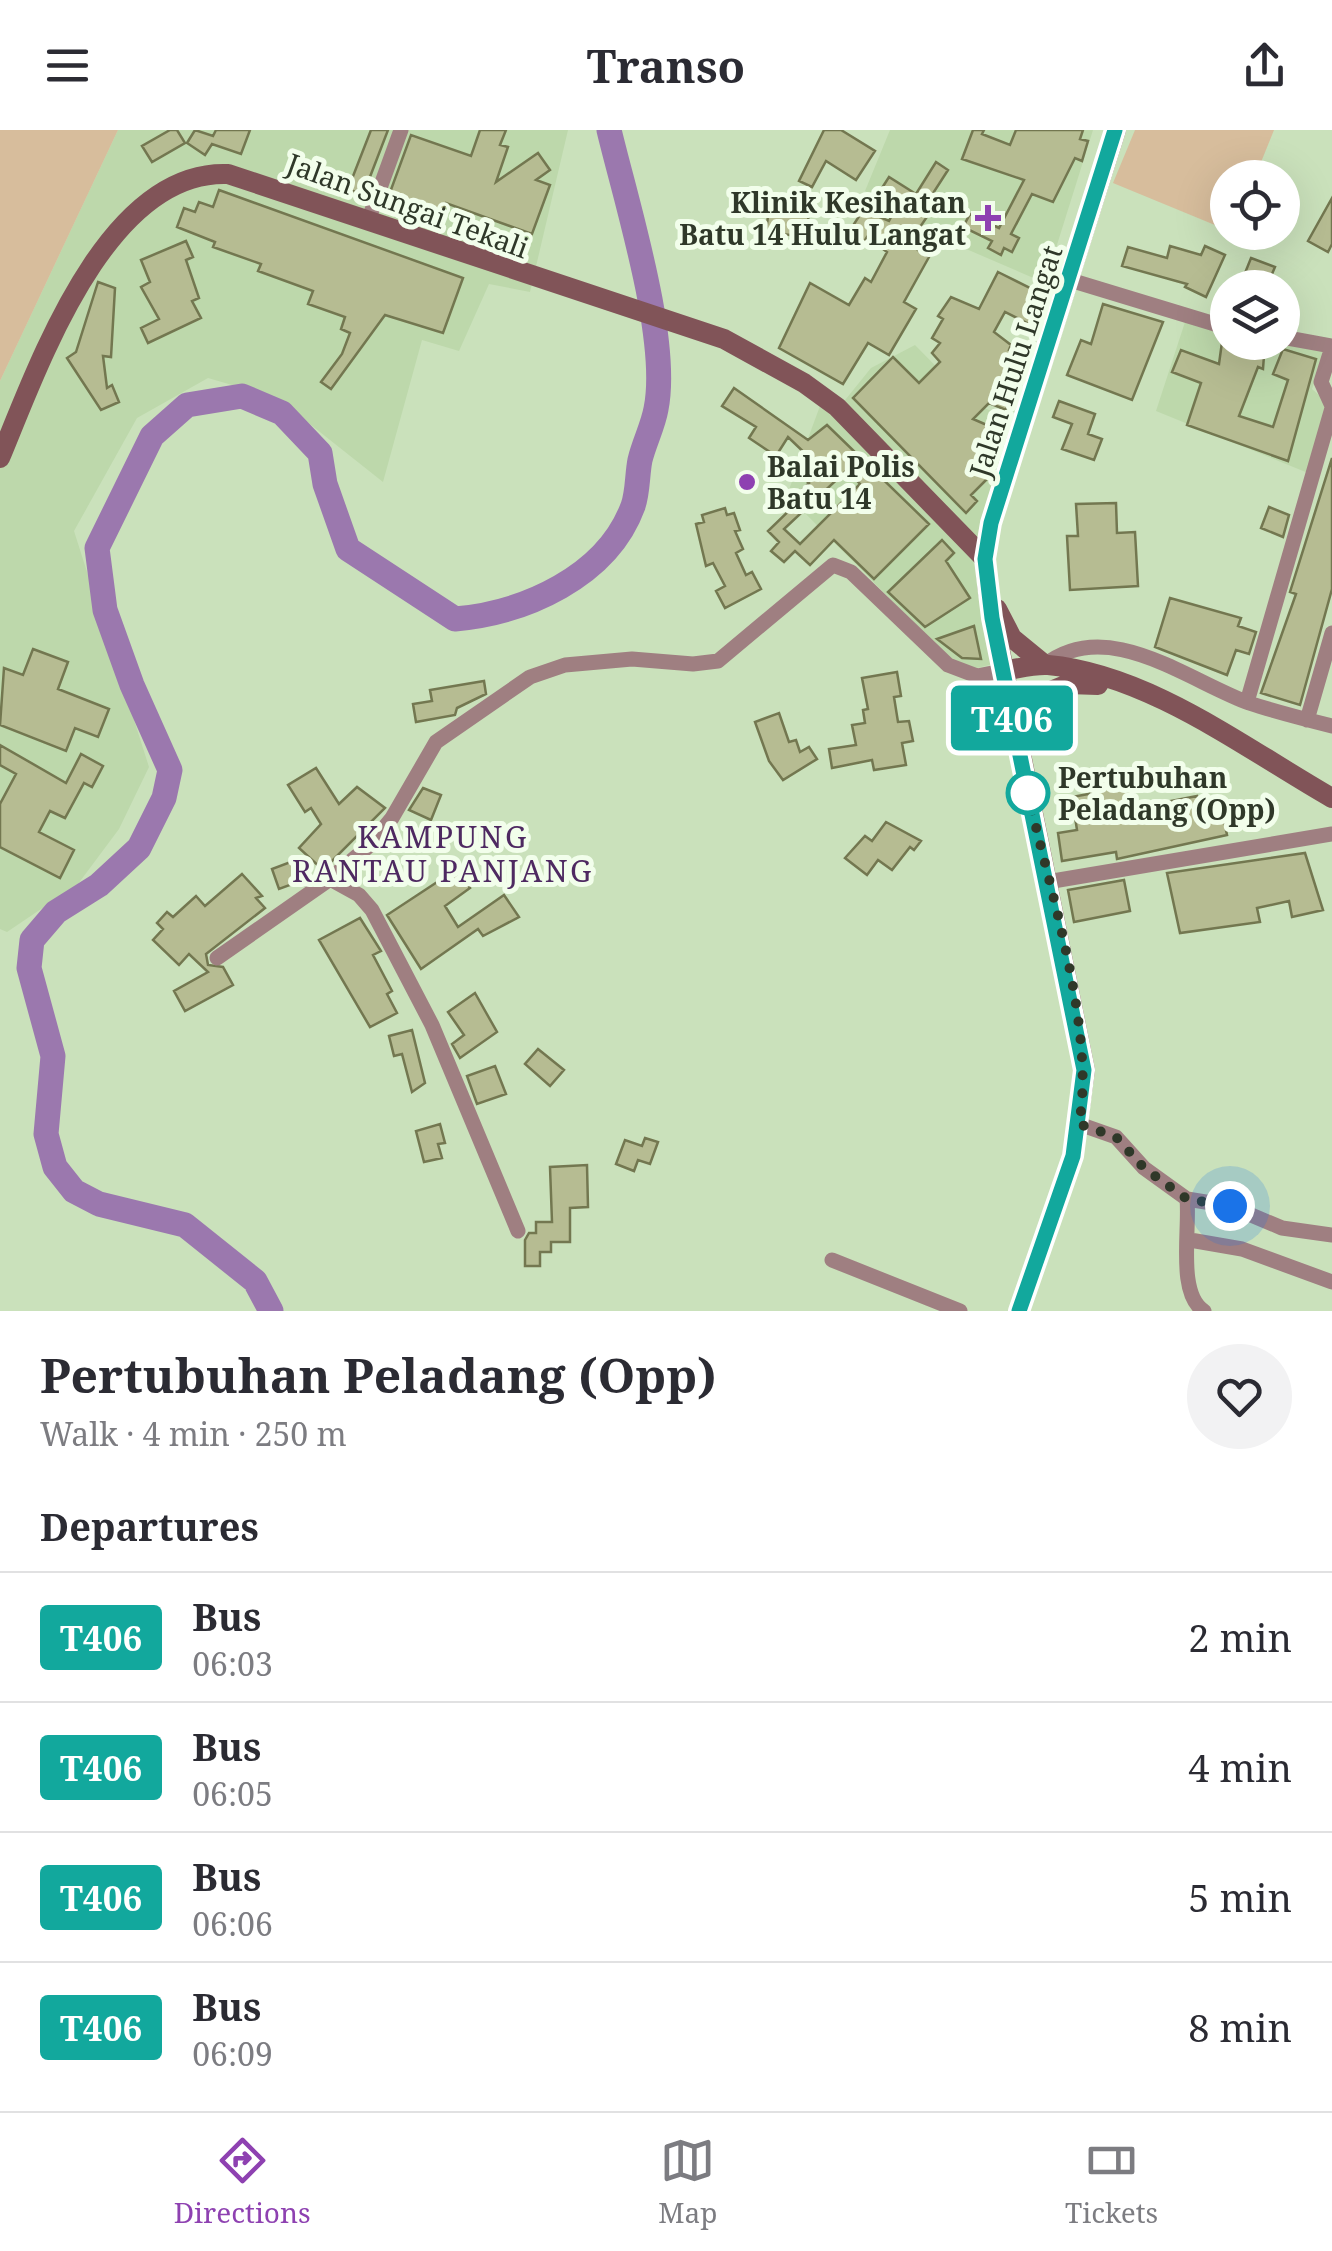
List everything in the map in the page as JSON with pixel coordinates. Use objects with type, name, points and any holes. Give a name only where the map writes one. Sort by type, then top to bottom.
[{"type":"street","points":[[368,222],[401,130]]},
{"type":"street","name":"Jalan Hulu Langat","points":[[1019,1311],[1070,1166],[1084,1094],[1081,1039],[1002,672],[985,559],[991,523],[1116,130]]},
{"type":"street","name":"Jalan Sungai Tekali","points":[[0,458],[45,345],[70,300],[128,222],[161,192],[187,177],[228,174],[724,340],[804,383],[836,407],[985,559]]},
{"type":"street","points":[[1070,280],[1210,323]]},
{"type":"street","points":[[1247,702],[1332,407],[1320,382],[1332,346],[1300,341]]},
{"type":"street","points":[[985,559],[998,614],[1012,638],[1045,665],[1125,686],[1201,722],[1332,798]]},
{"type":"street","points":[[217,958],[330,878],[392,818],[436,742],[530,677],[566,665],[632,659],[693,664],[718,660],[833,565],[851,572],[948,665],[977,676],[1045,665],[1075,646],[1111,650],[1159,660],[1247,702],[1332,726]]},
{"type":"street","points":[[1307,720],[1332,633]]},
{"type":"street","points":[[1016,738],[1036,697],[1051,688],[1125,686]]},
{"type":"street","points":[[1047,882],[1332,834]]},
{"type":"street","points":[[330,878],[358,895],[372,910],[432,1024],[518,1231]]},
{"type":"street","points":[[1079,1124],[1116,1137],[1144,1168],[1187,1199],[1230,1206],[1282,1228],[1332,1235]]},
{"type":"street","points":[[1187,1199],[1188,1295],[1204,1311]]},
{"type":"street","points":[[1190,1240],[1242,1249],[1332,1282]]},
{"type":"street","points":[[832,1260],[960,1311]]},
{"type":"shaded area","points":[[0,130],[118,130],[0,381]]},
{"type":"shaded area","points":[[118,130],[568,130],[530,292],[489,284],[459,351],[422,340],[383,482],[277,398],[208,378],[137,418],[74,531],[149,767],[119,829],[78,884],[7,932],[0,929],[0,381]]},
{"type":"shaded area","name":"Klinik Kesihatan Batu 14 Hulu Langat","points":[[890,130],[1093,130],[1045,283],[957,245],[865,191]]},
{"type":"shaded area","points":[[1135,130],[1274,130],[1262,160],[1210,160],[1210,223],[1113,183]]},
{"type":"shaded area","points":[[1185,322],[1210,327],[1210,360],[1300,360],[1300,345],[1326,350],[1312,389],[1329,404],[1308,473],[1156,411]]},
{"type":"shaded area","points":[[915,345],[971,402],[1016,422],[978,538],[993,664],[969,670],[952,661],[787,495],[820,406],[833,415],[871,368]]},
{"type":"building","points":[[177,130],[185,143],[152,162],[142,146]]},
{"type":"building","points":[[195,130],[213,136],[216,130],[250,130],[241,154],[212,144],[205,155],[187,143]]},
{"type":"building","points":[[371,130],[388,130],[363,195],[348,189]]},
{"type":"building","points":[[480,130],[506,130],[500,145],[508,147],[496,182],[538,153],[550,170],[536,180],[550,185],[532,234],[446,203],[437,225],[385,206],[411,135],[471,156]]},
{"type":"building","points":[[824,130],[841,130],[875,151],[856,180],[826,161],[812,187],[799,181]]},
{"type":"building","points":[[973,130],[984,130],[982,134],[1010,145],[1016,130],[1083,130],[1080,139],[1088,141],[1082,161],[1075,158],[1053,202],[1032,194],[1011,234],[1019,238],[1012,252],[1004,248],[1001,255],[988,248],[992,241],[963,227],[970,214],[999,228],[1024,180],[962,159]]},
{"type":"building","points":[[936,162],[948,170],[928,201],[935,205],[918,230],[926,234],[918,250],[929,257],[904,302],[916,309],[889,355],[868,343],[843,384],[779,348],[810,283],[849,305],[865,278],[871,282],[887,252],[867,237],[862,245],[847,235],[863,210],[889,221],[900,200],[882,188],[889,177],[916,194]]},
{"type":"building","points":[[219,190],[463,278],[443,333],[385,315],[331,389],[321,382],[342,354],[350,333],[341,329],[345,317],[308,304],[313,291],[258,271],[261,264],[213,247],[215,242],[177,227],[184,208],[195,212],[199,202],[213,207]]},
{"type":"building","points":[[1332,198],[1332,244],[1328,252],[1308,241]]},
{"type":"building","points":[[770,200],[810,204],[806,237],[766,232]]},
{"type":"building","points":[[186,241],[193,257],[186,260],[199,298],[192,301],[201,318],[148,343],[141,328],[159,319],[141,287],[150,282],[141,260]]},
{"type":"building","points":[[1170,246],[1201,255],[1205,246],[1225,255],[1218,270],[1210,270],[1206,297],[1185,287],[1187,284],[1122,266],[1128,247],[1167,258]]},
{"type":"building","points":[[1251,258],[1275,267],[1274,270],[1246,270]]},
{"type":"building","points":[[998,272],[1044,295],[1029,324],[1005,312],[994,332],[1011,345],[1009,350],[1029,357],[1006,410],[989,403],[973,419],[1003,432],[990,476],[971,495],[977,501],[966,513],[853,398],[893,357],[919,383],[940,362],[932,353],[940,343],[932,338],[943,319],[938,316],[951,297],[979,309]]},
{"type":"building","points":[[98,282],[115,288],[111,357],[103,356],[107,388],[112,385],[119,402],[101,410],[67,358],[76,352]]},
{"type":"building","points":[[1103,304],[1163,322],[1132,400],[1067,375],[1081,340],[1091,344]]},
{"type":"building","points":[[1181,350],[1219,364],[1220,360],[1264,360],[1263,369],[1258,367],[1239,416],[1273,427],[1288,380],[1273,374],[1279,360],[1300,360],[1300,354],[1316,359],[1288,461],[1187,425],[1201,383],[1172,372]]},
{"type":"building","points":[[734,388],[808,440],[827,425],[929,524],[874,579],[834,540],[810,565],[795,551],[784,562],[771,551],[779,542],[768,531],[799,501],[795,497],[809,483],[797,472],[811,459],[788,437],[776,456],[749,438],[756,427],[722,406]],"holes":[[[847,470],[860,484],[800,544],[784,529]]]},
{"type":"building","points":[[1059,401],[1095,414],[1088,434],[1102,439],[1094,460],[1062,449],[1072,424],[1053,417]]},
{"type":"building","points":[[1332,458],[1332,589],[1300,705],[1261,693],[1296,594],[1290,592]]},
{"type":"building","points":[[1116,503],[1117,533],[1135,532],[1138,586],[1070,590],[1067,536],[1078,536],[1076,504]]},
{"type":"building","points":[[1269,507],[1289,515],[1283,537],[1261,528]]},
{"type":"building","points":[[725,508],[727,515],[734,513],[740,530],[735,531],[743,549],[736,553],[746,575],[752,572],[761,589],[725,608],[716,591],[725,586],[713,563],[706,566],[696,524],[704,522],[702,515]]},
{"type":"building","points":[[942,540],[954,553],[946,561],[970,598],[925,627],[888,592]]},
{"type":"building","points":[[1170,598],[1241,618],[1238,626],[1256,632],[1249,654],[1236,650],[1227,675],[1155,647]]},
{"type":"building","points":[[974,626],[981,659],[962,658],[937,639]]},
{"type":"building","points":[[33,649],[68,662],[58,689],[109,709],[98,737],[75,728],[66,751],[0,725],[4,668],[23,675]]},
{"type":"building","points":[[897,672],[901,696],[894,697],[898,722],[909,721],[913,741],[902,743],[906,765],[874,770],[872,760],[832,768],[829,749],[856,745],[852,725],[865,723],[863,710],[868,709],[862,678]]},
{"type":"building","points":[[484,681],[486,694],[457,708],[455,715],[416,722],[413,704],[432,701],[430,690]]},
{"type":"building","points":[[779,713],[789,742],[796,740],[800,752],[809,747],[817,759],[783,780],[769,761],[755,722]]},
{"type":"building","points":[[0,745],[66,783],[81,754],[103,766],[92,787],[84,783],[65,818],[50,811],[39,832],[74,850],[60,878],[0,847],[0,804],[16,774],[0,765]]},
{"type":"building","points":[[316,768],[339,804],[357,787],[385,808],[323,870],[299,848],[321,824],[311,808],[305,812],[288,785]]},
{"type":"building","points":[[1131,779],[1135,808],[1197,796],[1200,818],[1223,815],[1227,835],[1117,859],[1116,852],[1062,861],[1058,833],[1077,830],[1072,797],[1094,793],[1092,784]]},
{"type":"building","points":[[423,788],[441,795],[431,820],[409,810]]},
{"type":"building","points":[[886,822],[921,841],[914,850],[910,847],[892,870],[878,860],[867,875],[845,858],[865,836],[872,841]]},
{"type":"building","points":[[1305,853],[1323,910],[1292,917],[1289,901],[1257,908],[1260,922],[1180,933],[1167,873]]},
{"type":"building","points":[[301,858],[309,878],[279,889],[272,869]]},
{"type":"building","points":[[457,869],[470,888],[445,906],[458,927],[504,895],[519,917],[483,936],[478,929],[421,969],[387,915]]},
{"type":"building","points":[[242,874],[262,896],[256,898],[265,908],[206,954],[208,965],[223,967],[233,985],[185,1011],[174,991],[208,972],[189,954],[179,965],[153,940],[163,929],[157,923],[167,912],[173,917],[196,896],[205,906]]},
{"type":"building","points":[[1124,880],[1130,911],[1074,922],[1068,890]]},
{"type":"building","points":[[360,918],[381,951],[373,955],[392,991],[387,994],[397,1013],[370,1027],[319,940]]},
{"type":"building","points":[[475,993],[497,1032],[460,1058],[452,1044],[464,1035],[448,1012]]},
{"type":"building","points":[[412,1030],[425,1083],[412,1092],[402,1054],[394,1056],[389,1036]]},
{"type":"building","points":[[538,1049],[564,1070],[550,1086],[525,1064]]},
{"type":"building","points":[[495,1066],[506,1094],[477,1104],[467,1076]]},
{"type":"building","points":[[440,1124],[445,1143],[438,1144],[442,1158],[424,1162],[416,1131]]},
{"type":"building","points":[[645,1138],[658,1142],[650,1164],[638,1160],[634,1171],[616,1164],[625,1140],[642,1146]]},
{"type":"building","points":[[587,1165],[588,1207],[570,1208],[570,1242],[551,1242],[551,1252],[540,1252],[540,1266],[525,1266],[525,1240],[529,1233],[536,1233],[536,1222],[552,1222],[550,1167]]},
{"type":"waterway","points":[[271,1311],[255,1281],[185,1225],[99,1204],[74,1191],[55,1167],[46,1134],[53,1056],[29,968],[32,940],[56,912],[99,885],[139,848],[164,798],[170,770],[132,685],[105,610],[97,548],[152,436],[187,405],[242,396],[282,413],[320,453],[325,484],[348,549],[455,619],[508,609],[535,599],[583,571],[621,531],[633,506],[659,380],[652,309],[609,130]]},
{"type":"bus line","name":"T406","points":[[1019,1311],[1073,1156],[1084,1094],[1084,1070],[1071,986],[1002,672],[985,559],[991,523],[1066,296],[1115,130]]},
{"type":"place","name":"Klinik Kesihatan Batu 14 Hulu Langat","points":[[988,218]]},
{"type":"place","name":"Balai Polis Batu 14","points":[[747,482]]},
{"type":"place","name":"Pertubuhan Peladang (Opp)","points":[[1028,793]]},
{"type":"district","name":"KAMPUNG RANTAU PANJANG","points":[[443,853]]},
{"type":"route","points":[[1028,793],[1081,1039],[1084,1094],[1079,1124],[1116,1137],[1144,1168],[1187,1199],[1230,1206]]}]
